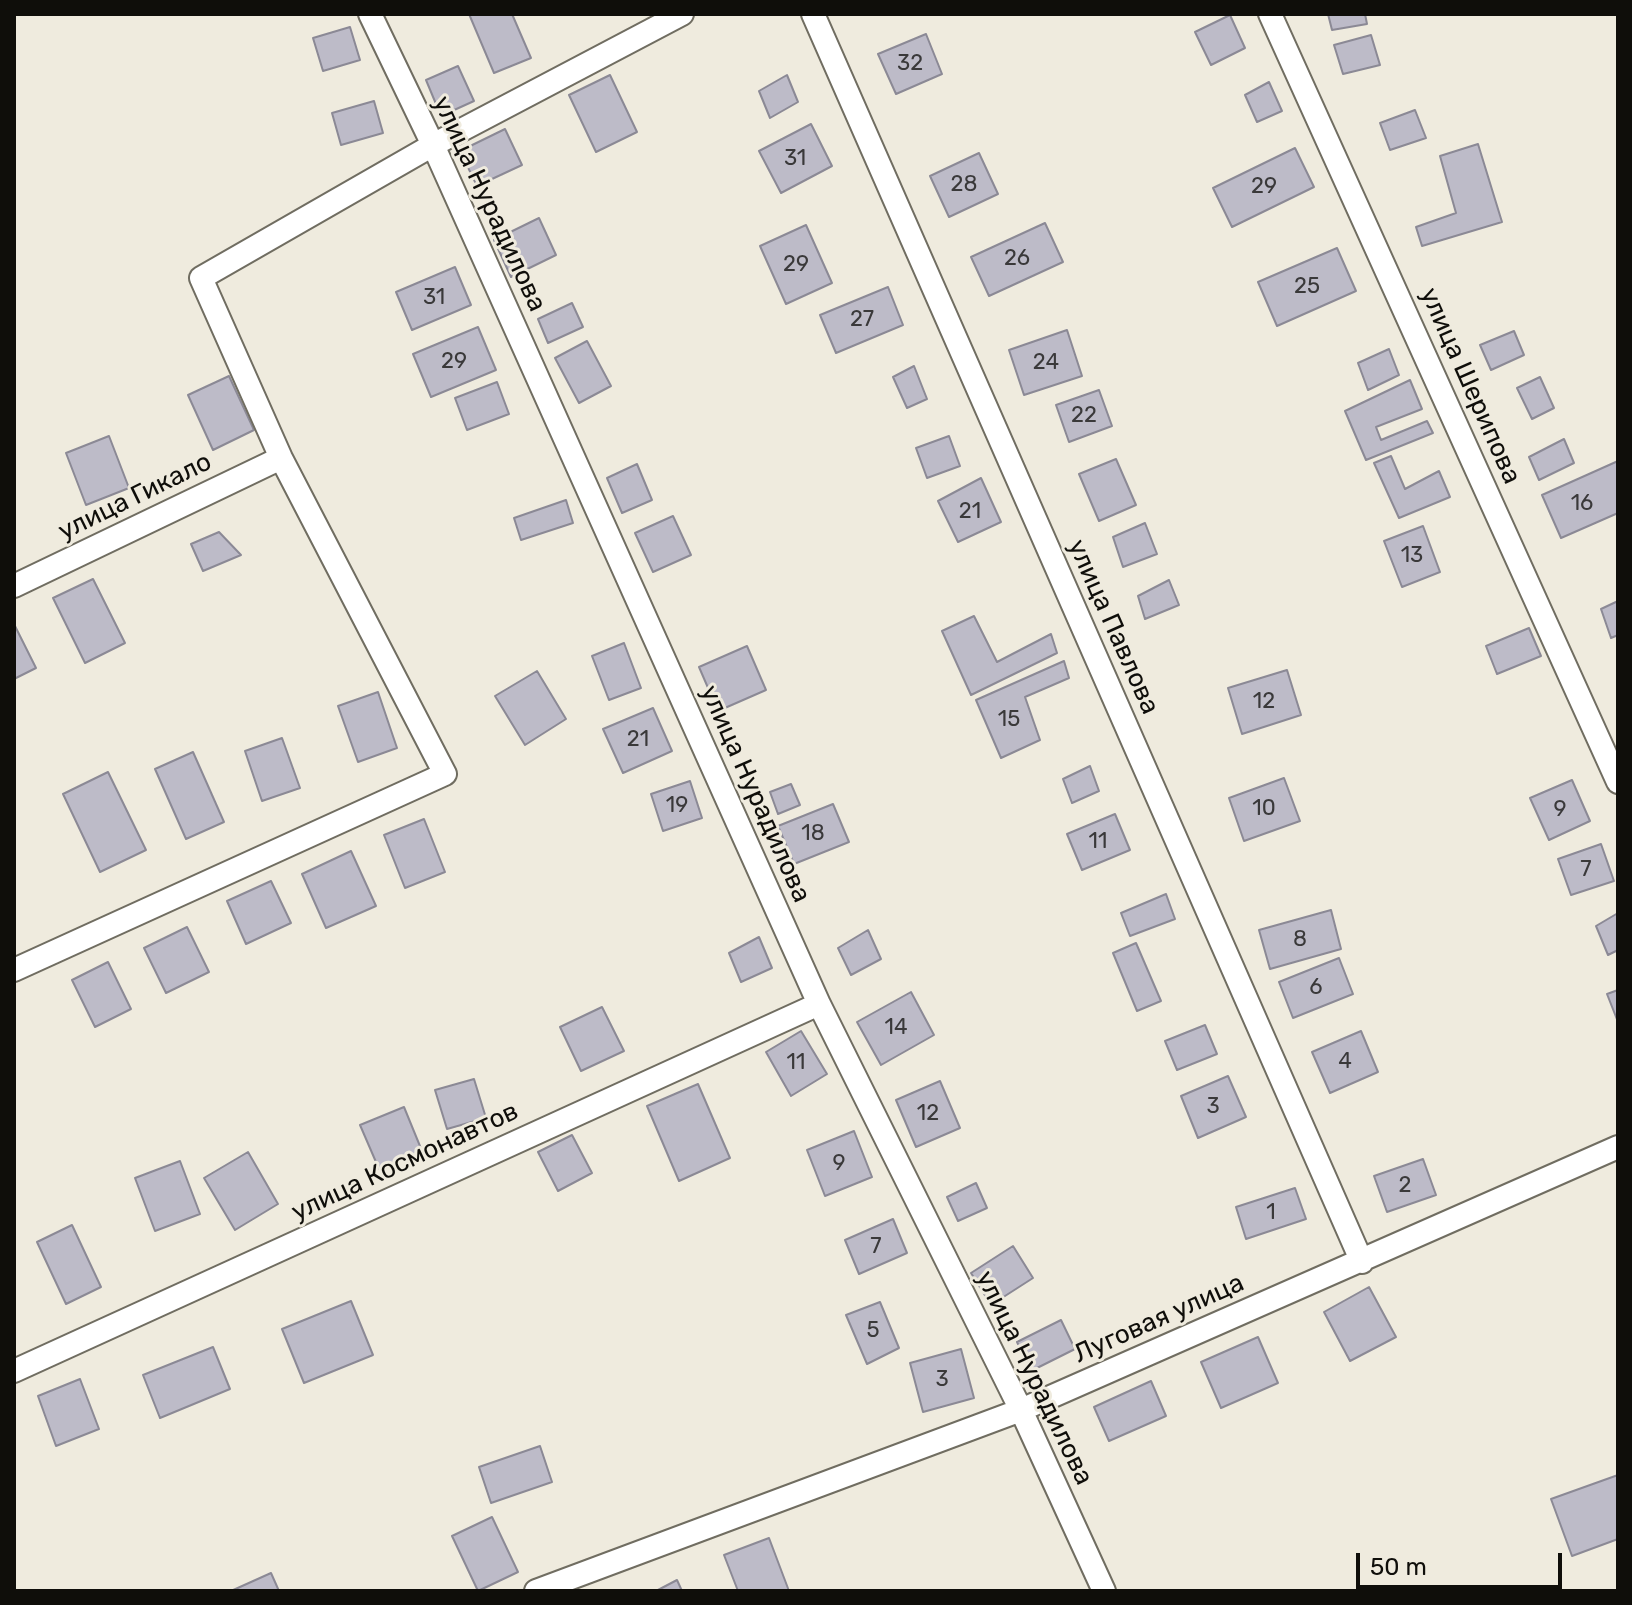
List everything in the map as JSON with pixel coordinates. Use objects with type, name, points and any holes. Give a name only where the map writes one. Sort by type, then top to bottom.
[{"type":"street","name":"улица Нурадилова","points":[[370,14],[433,145],[819,1004],[1021,1410],[1104,1591]]},
{"type":"street","points":[[14,970],[445,774],[281,458],[201,278],[433,145],[682,14]]},
{"type":"street","name":"улица Павлова","points":[[813,14],[1362,1262]]},
{"type":"street","name":"улица Шерипова","points":[[1270,14],[1618,782]]},
{"type":"street","name":"улица Гикало","points":[[14,586],[281,458]]},
{"type":"street","name":"улица Космонавтов","points":[[14,1371],[819,1004]]},
{"type":"street","name":"Луговая улица","points":[[536,1591],[1021,1410],[1618,1147]]},
{"type":"building","points":[[469,14],[512,14],[531,58],[494,73]]},
{"type":"building","points":[[1328,14],[1365,14],[1367,24],[1332,30]]},
{"type":"building","points":[[1230,15],[1245,48],[1211,65],[1195,32]]},
{"type":"building","points":[[350,27],[360,60],[323,71],[313,38]]},
{"type":"building","points":[[926,34],[942,74],[896,94],[878,54]]},
{"type":"building","points":[[1371,35],[1380,65],[1343,74],[1334,45]]},
{"type":"building","points":[[458,66],[474,101],[441,116],[426,80]]},
{"type":"building","points":[[610,75],[637,132],[596,152],[569,95]]},
{"type":"building","points":[[787,75],[798,102],[770,118],[759,91]]},
{"type":"building","points":[[1269,82],[1282,111],[1257,122],[1245,95]]},
{"type":"building","points":[[374,101],[383,133],[341,145],[332,113]]},
{"type":"building","points":[[1415,110],[1426,138],[1390,150],[1380,123]]},
{"type":"building","points":[[811,124],[832,166],[781,193],[759,151]]},
{"type":"building","points":[[505,129],[522,165],[477,186],[460,151]]},
{"type":"building","points":[[1478,144],[1502,222],[1422,246],[1416,227],[1456,213],[1440,156]]},
{"type":"building","points":[[1295,148],[1314,187],[1232,227],[1213,188]]},
{"type":"building","points":[[979,153],[998,194],[949,217],[930,176]]},
{"type":"building","points":[[539,218],[556,255],[511,277],[494,240]]},
{"type":"building","points":[[1045,223],[1063,262],[989,296],[971,257]]},
{"type":"building","points":[[806,225],[832,283],[786,304],[760,246]]},
{"type":"building","points":[[1337,248],[1356,291],[1277,326],[1258,282]]},
{"type":"building","points":[[455,267],[471,305],[412,330],[396,292]]},
{"type":"building","points":[[888,287],[903,325],[836,353],[820,315]]},
{"type":"building","points":[[572,303],[583,327],[548,343],[538,319]]},
{"type":"building","points":[[478,327],[496,370],[431,397],[413,354]]},
{"type":"building","points":[[1067,330],[1082,376],[1024,395],[1009,350]]},
{"type":"building","points":[[1514,331],[1524,355],[1491,370],[1480,345]]},
{"type":"building","points":[[587,341],[611,386],[579,403],[555,358]]},
{"type":"building","points":[[1389,349],[1399,375],[1368,390],[1358,363]]},
{"type":"building","points":[[914,366],[927,399],[907,408],[893,377]]},
{"type":"building","points":[[229,376],[254,430],[213,450],[188,395]]},
{"type":"building","points":[[1540,377],[1554,408],[1532,419],[1517,388]]},
{"type":"building","points":[[1410,380],[1422,409],[1376,427],[1381,440],[1427,421],[1433,433],[1366,460],[1345,411]]},
{"type":"building","points":[[497,382],[509,414],[467,430],[455,398]]},
{"type":"building","points":[[1099,390],[1112,426],[1069,442],[1056,405]]},
{"type":"building","points":[[109,436],[129,488],[86,505],[66,453]]},
{"type":"building","points":[[949,436],[960,466],[927,478],[916,448]]},
{"type":"building","points":[[1564,439],[1574,463],[1539,480],[1529,457]]},
{"type":"building","points":[[1391,456],[1405,489],[1439,471],[1450,497],[1399,518],[1374,463]]},
{"type":"building","points":[[1116,459],[1136,505],[1099,521],[1079,474]]},
{"type":"building","points":[[1618,461],[1618,513],[1561,538],[1542,495]]},
{"type":"building","points":[[637,464],[652,500],[622,513],[607,478]]},
{"type":"building","points":[[981,478],[1001,522],[958,542],[938,501]]},
{"type":"building","points":[[566,500],[573,523],[521,540],[514,518]]},
{"type":"building","points":[[673,516],[691,555],[653,572],[635,533]]},
{"type":"building","points":[[1145,523],[1157,554],[1123,567],[1113,537]]},
{"type":"building","points":[[1423,526],[1440,572],[1402,587],[1384,541]]},
{"type":"building","points":[[219,532],[241,555],[203,571],[191,544]]},
{"type":"building","points":[[93,579],[125,643],[85,663],[53,598]]},
{"type":"building","points":[[1169,580],[1179,605],[1145,619],[1138,596]]},
{"type":"building","points":[[1618,601],[1618,635],[1611,638],[1601,609]]},
{"type":"building","points":[[974,616],[997,662],[1051,634],[1057,653],[971,695],[942,631]]},
{"type":"building","points":[[14,624],[36,668],[14,679]]},
{"type":"building","points":[[1529,628],[1541,656],[1497,674],[1486,646]]},
{"type":"building","points":[[624,643],[641,688],[609,700],[592,656]]},
{"type":"building","points":[[747,646],[766,690],[718,711],[699,667]]},
{"type":"building","points":[[1064,661],[1069,678],[1025,697],[1040,740],[1001,758],[976,700]]},
{"type":"building","points":[[1287,670],[1301,715],[1242,734],[1228,688]]},
{"type":"building","points":[[537,671],[566,719],[525,745],[495,696]]},
{"type":"building","points":[[378,692],[397,748],[358,762],[338,706]]},
{"type":"building","points":[[653,708],[672,751],[623,773],[603,729]]},
{"type":"building","points":[[282,738],[300,788],[262,801],[245,751]]},
{"type":"building","points":[[193,752],[224,822],[186,839],[155,769]]},
{"type":"building","points":[[1090,766],[1099,791],[1072,803],[1063,779]]},
{"type":"building","points":[[108,772],[146,850],[100,872],[63,794]]},
{"type":"building","points":[[1284,778],[1300,821],[1244,841],[1229,798]]},
{"type":"building","points":[[1572,780],[1590,821],[1549,840],[1530,798]]},
{"type":"building","points":[[690,781],[702,818],[663,831],[651,794]]},
{"type":"building","points":[[791,784],[800,805],[778,814],[770,792]]},
{"type":"building","points":[[833,804],[849,842],[794,864],[778,826]]},
{"type":"building","points":[[1115,814],[1130,850],[1082,870],[1067,834]]},
{"type":"building","points":[[424,819],[445,872],[405,888],[384,835]]},
{"type":"building","points":[[1601,844],[1614,881],[1571,895],[1558,859]]},
{"type":"building","points":[[351,851],[376,906],[326,928],[302,874]]},
{"type":"building","points":[[271,881],[291,923],[246,944],[227,901]]},
{"type":"building","points":[[1166,894],[1175,919],[1130,936],[1121,913]]},
{"type":"building","points":[[1331,910],[1341,949],[1270,969],[1259,930]]},
{"type":"building","points":[[1618,913],[1618,950],[1608,955],[1596,926]]},
{"type":"building","points":[[187,927],[209,972],[166,993],[144,948]]},
{"type":"building","points":[[868,930],[881,959],[851,975],[838,948]]},
{"type":"building","points":[[759,937],[772,968],[741,982],[729,953]]},
{"type":"building","points":[[1136,943],[1161,1001],[1137,1011],[1113,953]]},
{"type":"building","points":[[1339,958],[1353,994],[1293,1018],[1279,982]]},
{"type":"building","points":[[108,962],[131,1009],[95,1027],[72,980]]},
{"type":"building","points":[[1618,990],[1618,1022],[1607,994]]},
{"type":"building","points":[[911,992],[934,1035],[881,1065],[857,1022]]},
{"type":"building","points":[[602,1007],[624,1051],[581,1071],[560,1027]]},
{"type":"building","points":[[1205,1025],[1217,1054],[1177,1070],[1165,1041]]},
{"type":"building","points":[[801,1031],[827,1074],[791,1096],[766,1052]]},
{"type":"building","points":[[1361,1031],[1378,1072],[1330,1093],[1312,1052]]},
{"type":"building","points":[[1228,1076],[1246,1117],[1198,1138],[1181,1096]]},
{"type":"building","points":[[474,1079],[486,1118],[447,1129],[435,1090]]},
{"type":"building","points":[[940,1081],[960,1128],[916,1147],[896,1100]]},
{"type":"building","points":[[698,1084],[730,1158],[679,1181],[647,1106]]},
{"type":"building","points":[[404,1107],[422,1151],[379,1169],[360,1125]]},
{"type":"building","points":[[854,1131],[872,1177],[825,1196],[807,1150]]},
{"type":"building","points":[[572,1135],[592,1173],[558,1191],[538,1152]]},
{"type":"building","points":[[248,1152],[278,1204],[235,1230],[204,1178]]},
{"type":"building","points":[[1423,1159],[1436,1195],[1387,1212],[1374,1176]]},
{"type":"building","points":[[180,1161],[200,1214],[155,1231],[135,1178]]},
{"type":"building","points":[[976,1183],[987,1208],[958,1221],[947,1197]]},
{"type":"building","points":[[1295,1188],[1306,1219],[1246,1239],[1236,1207]]},
{"type":"building","points":[[893,1219],[907,1253],[859,1274],[845,1240]]},
{"type":"building","points":[[72,1225],[101,1287],[66,1304],[37,1242]]},
{"type":"building","points":[[1013,1246],[1033,1278],[991,1305],[971,1273]]},
{"type":"building","points":[[1369,1287],[1396,1337],[1350,1361],[1324,1312]]},
{"type":"building","points":[[351,1301],[373,1355],[304,1383],[282,1329]]},
{"type":"building","points":[[880,1302],[899,1348],[867,1364],[846,1315]]},
{"type":"building","points":[[1061,1320],[1075,1349],[1031,1371],[1017,1342]]},
{"type":"building","points":[[1258,1337],[1278,1383],[1221,1408],[1201,1362]]},
{"type":"building","points":[[213,1347],[230,1389],[160,1418],[143,1375]]},
{"type":"building","points":[[961,1349],[974,1398],[923,1412],[910,1363]]},
{"type":"building","points":[[80,1379],[99,1429],[56,1446],[38,1396]]},
{"type":"building","points":[[1151,1381],[1166,1416],[1109,1441],[1094,1407]]},
{"type":"building","points":[[540,1446],[552,1482],[491,1503],[479,1467]]},
{"type":"building","points":[[1618,1475],[1618,1539],[1572,1556],[1551,1499]]},
{"type":"building","points":[[492,1517],[518,1572],[478,1591],[452,1536]]},
{"type":"building","points":[[769,1538],[789,1591],[738,1591],[724,1555]]},
{"type":"building","points":[[271,1573],[279,1591],[231,1591]]},
{"type":"building","points":[[677,1580],[682,1591],[656,1591]]}]
